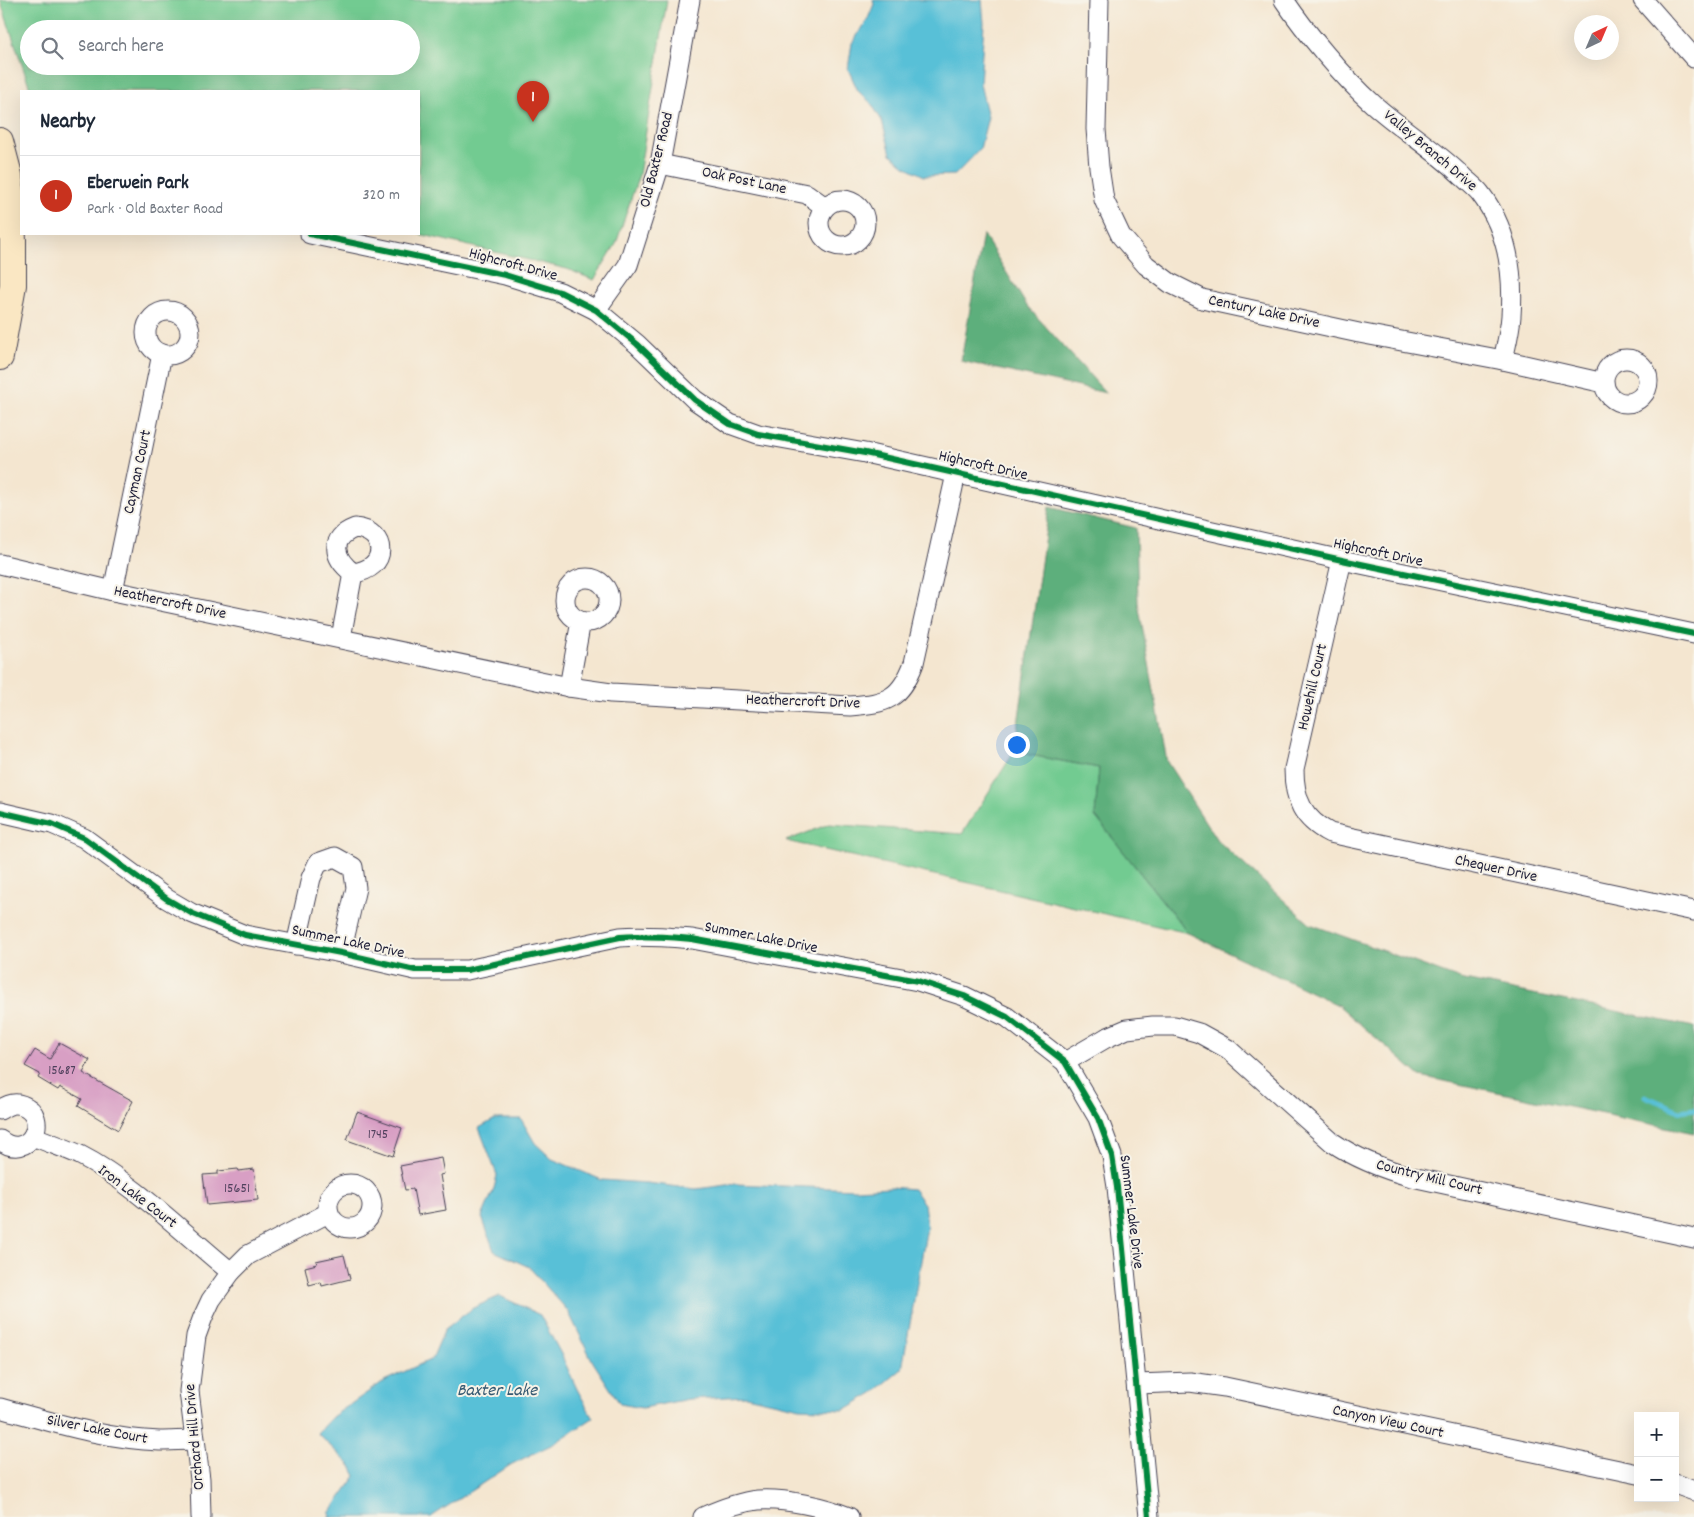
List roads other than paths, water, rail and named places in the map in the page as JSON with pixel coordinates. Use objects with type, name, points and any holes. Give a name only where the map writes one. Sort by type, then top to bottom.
[{"type":"main road","points":[[0,141],[10,175],[13,240],[13,285],[0,357]]},
{"type":"street","name":"Old Baxter Road","points":[[596,310],[628,265],[660,164],[690,0]]},
{"type":"street","name":"Century Lake Drive","points":[[1099,0],[1096,129],[1104,200],[1120,236],[1146,265],[1170,283],[1202,299],[1359,333],[1503,360],[1604,383]]},
{"type":"street","name":"Valley Branch Drive","points":[[1284,0],[1319,45],[1373,103],[1451,166],[1480,193],[1499,224],[1508,258],[1512,292],[1511,318],[1503,360]]},
{"type":"street","points":[[1643,0],[1694,58]]},
{"type":"street","name":"Oak Post Lane","points":[[660,164],[807,194],[825,207]]},
{"type":"street","name":"Highcroft Drive","points":[[315,235],[505,275],[560,292],[596,310],[637,344],[695,400],[730,424],[758,434],[865,453],[1342,560],[1694,634]]},
{"type":"street","name":"Cayman Court","points":[[113,591],[162,354]]},
{"type":"street","name":"Heathercroft Drive","points":[[0,564],[113,591],[569,687],[611,693],[850,706],[877,704],[892,697],[908,679],[914,663],[956,474]]},
{"type":"street","name":"Howehill Court","points":[[1305,814],[1298,801],[1294,787],[1294,769],[1342,560]]},
{"type":"street","points":[[341,638],[353,573]]},
{"type":"street","points":[[569,687],[581,621]]},
{"type":"street","name":"Summer Lake Drive","points":[[0,812],[52,824],[84,838],[167,899],[191,912],[245,935],[341,953],[414,970],[467,970],[620,937],[642,935],[692,939],[918,981],[964,996],[1008,1017],[1065,1062],[1098,1118],[1112,1156],[1118,1187],[1149,1517]]},
{"type":"street","name":"Chequer Drive","points":[[1305,814],[1320,828],[1330,833],[1694,911]]},
{"type":"street","points":[[296,946],[311,878],[318,863],[335,857],[353,867],[356,888],[341,953]]},
{"type":"street","name":"Country Mill Court","points":[[1065,1062],[1106,1038],[1127,1029],[1175,1026],[1199,1033],[1228,1049],[1332,1142],[1347,1152],[1383,1169],[1694,1238]]},
{"type":"street","points":[[0,1110],[7,1105],[13,1104],[26,1107],[35,1117],[36,1123],[34,1136],[22,1146],[14,1147],[0,1140]]},
{"type":"street","name":"Iron Lake Court","points":[[34,1136],[80,1155],[107,1171],[139,1195],[231,1272]]},
{"type":"street","name":"Orchard Hill Drive","points":[[201,1517],[200,1479],[189,1391],[196,1336],[211,1300],[231,1272],[248,1255],[328,1213]]},
{"type":"street","name":"Canyon View Court","points":[[1137,1384],[1190,1382],[1225,1387],[1634,1473]]},
{"type":"street","name":"Silver Lake Court","points":[[0,1408],[67,1426],[119,1437],[159,1441],[195,1440]]},
{"type":"street","points":[[1679,1485],[1694,1491]]},
{"type":"street","points":[[703,1517],[726,1507],[759,1500],[811,1506],[838,1512],[849,1517]]},
{"type":"water","points":[[873,0],[982,0],[984,23],[980,84],[988,117],[980,149],[955,175],[924,176],[905,166],[891,154],[882,121],[871,103],[858,91],[848,69],[852,43],[867,21],[874,4]]},
{"type":"water","points":[[495,1119],[521,1119],[535,1143],[552,1159],[602,1180],[696,1189],[735,1184],[855,1189],[891,1187],[913,1189],[924,1204],[927,1227],[902,1369],[873,1393],[844,1410],[800,1408],[746,1396],[689,1399],[642,1408],[620,1404],[593,1362],[568,1311],[529,1267],[494,1251],[482,1217],[494,1189],[497,1175],[479,1128]]},
{"type":"water","name":"Baxter Lake","points":[[500,1296],[540,1315],[593,1418],[555,1443],[512,1464],[431,1517],[329,1517],[330,1512],[356,1476],[351,1466],[317,1433],[332,1417],[384,1381],[432,1359],[445,1329],[473,1308]]},
{"type":"waterway","points":[[1645,1096],[1680,1111],[1694,1109]]},
{"type":"place","name":"Eberwein Park","points":[[533,122]]}]
